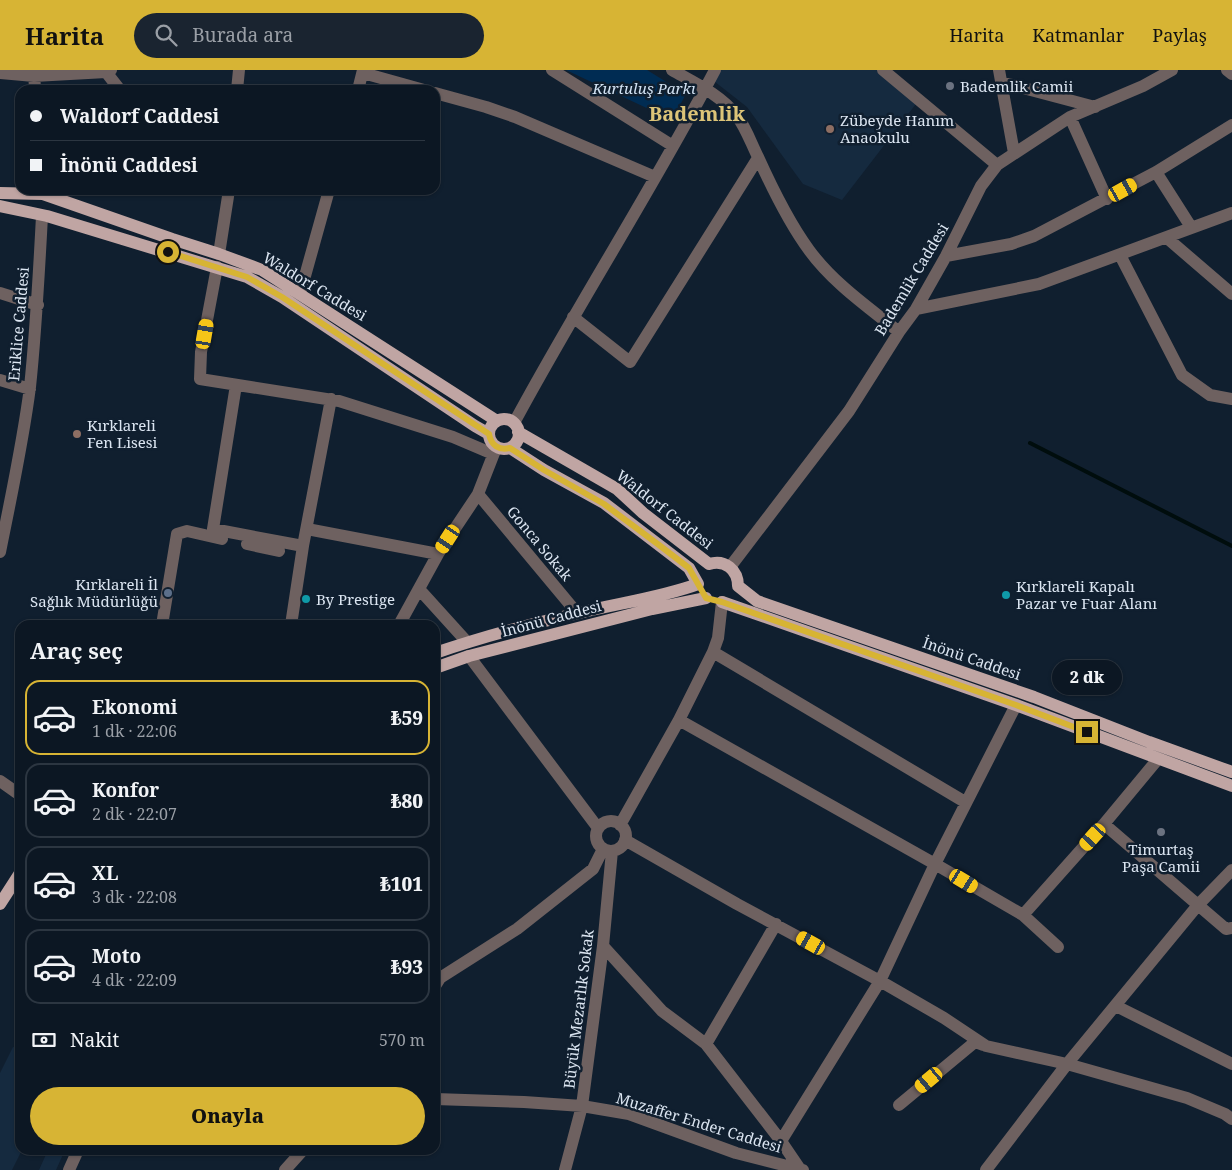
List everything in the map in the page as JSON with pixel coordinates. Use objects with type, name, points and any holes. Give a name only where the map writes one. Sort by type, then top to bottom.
[{"type":"main road","name":"Waldorf Caddesi","points":[[0,193],[15,193]]},
{"type":"main road","points":[[43,195],[37,197],[34,204],[35,209],[45,216],[52,213],[53,208],[46,195]]},
{"type":"main road","name":"Waldorf Caddesi","points":[[49,195],[172,240],[219,254],[262,270],[497,421]]},
{"type":"main road","name":"Waldorf Caddesi","points":[[0,206],[45,216],[247,277],[282,297],[489,434]]},
{"type":"main road","points":[[505,420],[516,428],[517,441],[510,448],[494,450],[489,434],[492,425],[497,421],[505,420]]},
{"type":"main road","name":"Waldorf Caddesi","points":[[516,428],[617,489],[643,513],[712,563]]},
{"type":"main road","points":[[510,448],[604,504],[689,568],[698,584],[706,598],[722,602],[734,595],[738,586],[736,575],[730,567],[712,563],[700,573],[698,584]]},
{"type":"main road","name":"İnönü Caddesi","points":[[440,652],[467,642],[698,584]]},
{"type":"main road","name":"İnönü Caddesi","points":[[738,586],[758,601],[1034,697],[1232,772]]},
{"type":"main road","name":"İnönü Caddesi","points":[[440,666],[469,656],[652,609],[706,598]]},
{"type":"main road","name":"İnönü Caddesi","points":[[722,602],[1016,705],[1232,786]]},
{"type":"main road","points":[[0,904],[15,881]]},
{"type":"street","points":[[238,85],[239,70]]},
{"type":"street","points":[[552,70],[673,146]]},
{"type":"street","points":[[672,70],[705,88],[737,116],[796,230],[810,251],[832,276],[899,332]]},
{"type":"street","points":[[516,428],[573,317],[655,178],[714,70]]},
{"type":"street","points":[[883,70],[997,165]]},
{"type":"street","name":"Bademlik Caddesi","points":[[730,567],[850,411],[899,332],[916,309],[946,256],[981,186],[997,165],[1070,117],[1143,86],[1172,70]]},
{"type":"street","points":[[1227,70],[1232,74]]},
{"type":"street","points":[[0,73],[109,71],[117,85]]},
{"type":"street","points":[[359,85],[363,72],[407,85]]},
{"type":"street","points":[[1014,153],[1000,76],[1095,107]]},
{"type":"street","points":[[440,94],[515,117],[655,178]]},
{"type":"street","points":[[1070,117],[1107,198]]},
{"type":"street","points":[[946,256],[1011,244],[1034,236],[1156,172],[1232,125]]},
{"type":"street","points":[[573,317],[630,362],[758,158]]},
{"type":"street","points":[[1156,172],[1191,227]]},
{"type":"street","points":[[219,254],[227,195]]},
{"type":"street","points":[[300,294],[329,195]]},
{"type":"street","points":[[916,309],[1039,284],[1232,213]]},
{"type":"street","name":"Eriklice Caddesi","points":[[0,552],[15,479],[30,389],[45,216]]},
{"type":"street","points":[[1166,238],[1232,294]]},
{"type":"street","points":[[1120,255],[1182,375],[1210,394],[1232,399]]},
{"type":"street","points":[[217,267],[201,352],[200,379],[331,399],[494,450],[478,494],[438,554],[402,620]]},
{"type":"street","points":[[0,293],[38,305]]},
{"type":"street","points":[[0,380],[30,389]]},
{"type":"street","points":[[236,385],[213,529],[303,546]]},
{"type":"street","points":[[292,620],[303,546],[331,399]]},
{"type":"street","name":"Gonca Sokak","points":[[478,494],[577,613]]},
{"type":"street","points":[[307,529],[438,554]]},
{"type":"street","points":[[163,620],[177,534],[187,531],[279,551]]},
{"type":"street","points":[[419,589],[467,642]]},
{"type":"street","points":[[620,825],[679,720],[713,652],[718,638],[722,602]]},
{"type":"street","points":[[713,652],[965,802]]},
{"type":"street","points":[[469,656],[598,828]]},
{"type":"street","points":[[782,1142],[880,981],[965,802],[1016,705]]},
{"type":"street","points":[[679,720],[1023,915],[1058,946]]},
{"type":"street","points":[[1023,915],[1104,824],[1158,759]]},
{"type":"street","points":[[0,781],[15,792]]},
{"type":"street","points":[[440,978],[517,929],[593,869],[608,850],[621,847],[625,833],[620,825],[611,822],[602,824],[598,828],[596,837],[597,842],[608,850]]},
{"type":"street","points":[[1104,824],[1226,930],[1232,928]]},
{"type":"street","points":[[624,840],[880,981],[944,1018],[986,1046]]},
{"type":"street","name":"Büyük Mezarlık Sokak","points":[[565,1170],[582,1106],[603,946],[608,850]]},
{"type":"street","points":[[986,1170],[1067,1064],[1198,905],[1232,870]]},
{"type":"street","points":[[706,1044],[776,924]]},
{"type":"street","points":[[603,946],[662,1011],[706,1044],[801,1169]]},
{"type":"street","points":[[1116,1006],[1232,1064]]},
{"type":"street","points":[[899,1105],[975,1042],[1067,1064],[1187,1098],[1232,1118]]},
{"type":"street","name":"Muzaffer Ender Caddesi","points":[[440,1099],[490,1100],[582,1106],[629,1114],[736,1153],[801,1169]]},
{"type":"street","points":[[69,1170],[76,1155]]},
{"type":"street","points":[[291,1168],[300,1155]]},
{"type":"shaded area","name":"Zübeyde Hanım Anaokulu","points":[[715,70],[883,70],[919,100],[842,200],[803,184],[747,107],[710,78]]},
{"type":"shaded area","points":[[13,1047],[15,1048],[15,1155],[20,1155],[12,1170],[0,1170],[0,1073]]},
{"type":"shaded area","points":[[46,1155],[63,1155],[56,1170],[39,1170]]},
{"type":"green space","name":"Kurtuluş Parkı","points":[[566,70],[647,70],[686,94],[672,120]]},
{"type":"waterway","points":[[1030,443],[1232,546]]},
{"type":"place","name":"Bademlik Camii","points":[[950,86]]},
{"type":"place","name":"Zübeyde Hanım Anaokulu","points":[[830,129]]},
{"type":"place","name":"Kırklareli Fen Lisesi","points":[[77,434]]},
{"type":"place","name":"Kırklareli İl Sağlık Müdürlüğü","points":[[168,593]]},
{"type":"place","name":"Kırklareli Kapalı Pazar ve Fuar Alanı","points":[[1006,595]]},
{"type":"place","name":"By Prestige","points":[[306,599]]},
{"type":"place","name":"Timurtaş Paşa Camii","points":[[1161,832]]},
{"type":"district","name":"Bademlik","points":[[697,113]]},
{"type":"route","points":[[168,252],[247,277],[282,297],[489,434],[492,444],[496,447],[500,449],[510,448],[604,504],[689,568],[706,598],[1016,705],[1087,732]]}]
